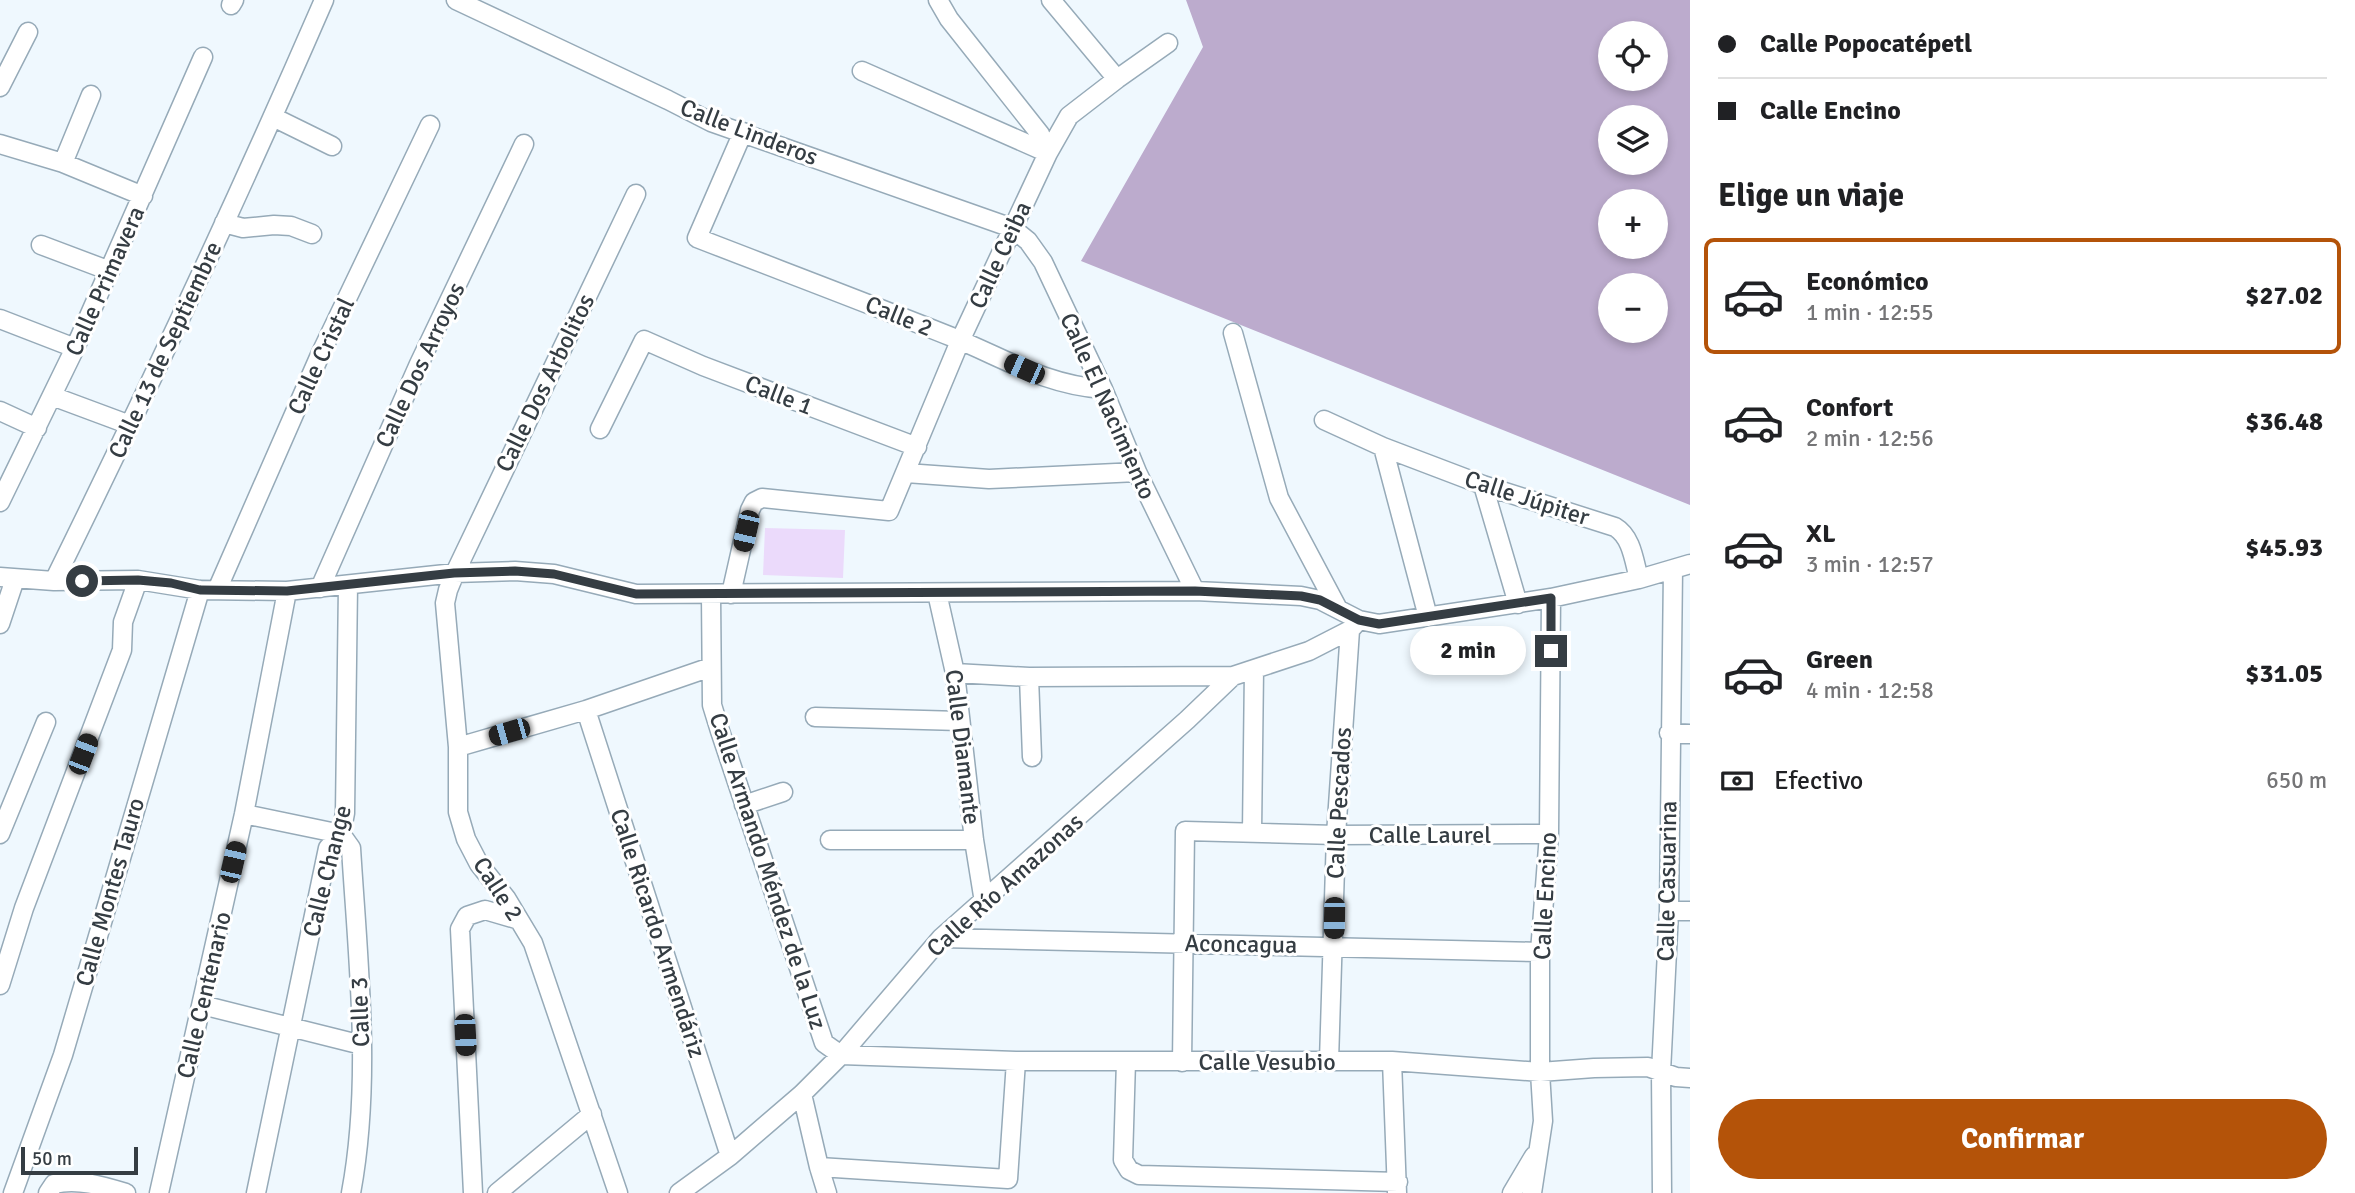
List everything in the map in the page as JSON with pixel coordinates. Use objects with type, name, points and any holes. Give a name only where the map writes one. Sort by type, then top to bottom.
[{"type":"street","name":"Calle 13 de Septiembre","points":[[54,581],[224,223],[324,0]]},
{"type":"street","name":"Calle Linderos","points":[[456,0],[710,122],[1012,229]]},
{"type":"street","points":[[938,0],[949,19],[1040,134],[1048,153]]},
{"type":"street","points":[[1051,0],[1117,79]]},
{"type":"street","points":[[0,87],[28,32]]},
{"type":"street","name":"Calle Ceiba","points":[[731,594],[754,502],[762,498],[889,511],[960,341],[1048,153],[1069,116],[1168,43]]},
{"type":"street","name":"Calle Primavera","points":[[0,502],[75,348],[203,57]]},
{"type":"street","points":[[862,71],[1048,153]]},
{"type":"street","points":[[63,163],[91,95]]},
{"type":"street","points":[[273,117],[332,146]]},
{"type":"street","name":"Calle Cristal","points":[[209,590],[430,125]]},
{"type":"street","name":"Calle 2","points":[[743,132],[697,238],[960,341],[1046,378],[1074,387],[1102,389]]},
{"type":"street","points":[[0,144],[63,163],[143,196]]},
{"type":"street","name":"Calle Dos Arroyos","points":[[320,588],[419,364],[524,144]]},
{"type":"street","name":"Calle Dos Arbolitos","points":[[454,573],[636,194]]},
{"type":"street","points":[[224,223],[243,228],[291,226],[312,233]]},
{"type":"street","name":"Calle El Nacimiento","points":[[1012,229],[1028,241],[1043,262],[1137,472],[1195,591]]},
{"type":"street","points":[[41,245],[110,271]]},
{"type":"street","points":[[0,319],[75,348]]},
{"type":"street","points":[[1233,334],[1279,498],[1338,609],[1354,625],[1379,624],[1518,604],[1639,579],[1681,567]]},
{"type":"street","name":"Calle 1","points":[[600,429],[643,340],[703,366],[917,447]]},
{"type":"street","points":[[52,396],[130,425]]},
{"type":"street","points":[[0,411],[37,428]]},
{"type":"street","name":"Calle Júpiter","points":[[1324,420],[1383,447],[1483,485],[1623,532],[1639,579]]},
{"type":"street","points":[[1383,447],[1428,617]]},
{"type":"street","points":[[906,472],[989,479],[1137,472]]},
{"type":"street","points":[[1483,485],[1518,604]]},
{"type":"street","name":"Calle Casuarina","points":[[1662,1193],[1661,1072],[1669,911],[1669,733],[1681,567]]},
{"type":"street","points":[[0,624],[7,578],[54,581],[138,580],[209,590],[287,591],[454,573],[515,571],[554,574],[636,594],[1195,591],[1301,596],[1320,600],[1338,609]]},
{"type":"street","name":"Calle 2","points":[[454,573],[446,603],[458,747],[458,812],[466,839],[479,864],[506,898],[516,919],[533,943],[618,1193]]},
{"type":"street","points":[[0,985],[24,908],[122,650],[123,622],[138,580]]},
{"type":"street","name":"Calle Change","points":[[256,1193],[328,848],[341,834],[345,813],[348,585]]},
{"type":"street","name":"Calle Montes Tauro","points":[[13,1193],[63,1055],[209,590]]},
{"type":"street","name":"Calle Centenario","points":[[159,1193],[244,814],[287,591]]},
{"type":"street","name":"Calle Diamante","points":[[937,593],[955,673],[974,840],[984,902]]},
{"type":"street","name":"Calle Armando Méndez de la Luz","points":[[711,595],[712,705],[824,1043],[841,1055]]},
{"type":"street","name":"Calle Encino","points":[[1532,1193],[1543,1121],[1540,1072],[1541,952],[1549,834],[1551,598]]},
{"type":"street","name":"Calle Río Amazonas","points":[[679,1193],[730,1156],[802,1094],[841,1055],[941,938],[1233,676],[1309,651],[1354,625]]},
{"type":"street","name":"Calle Pescados","points":[[1329,1061],[1335,835],[1354,625]]},
{"type":"street","points":[[458,747],[586,710],[711,667]]},
{"type":"street","points":[[1252,833],[1254,669]]},
{"type":"street","points":[[955,673],[1029,677],[1233,676]]},
{"type":"street","points":[[1029,677],[1032,757]]},
{"type":"street","name":"Calle Ricardo Armendáriz","points":[[586,710],[730,1156]]},
{"type":"street","points":[[815,717],[960,721]]},
{"type":"street","points":[[0,834],[46,722]]},
{"type":"street","points":[[1669,733],[1690,734]]},
{"type":"street","points":[[744,805],[783,792]]},
{"type":"street","points":[[244,814],[341,834]]},
{"type":"street","name":"Calle Laurel","points":[[1182,944],[1185,831],[1335,835],[1549,834]]},
{"type":"street","name":"Calle 3","points":[[341,834],[351,848],[362,1045],[360,1103],[351,1193]]},
{"type":"street","points":[[830,840],[974,840]]},
{"type":"street","points":[[473,1193],[460,929],[467,916],[485,910],[516,919]]},
{"type":"street","points":[[1669,911],[1690,911]]},
{"type":"street","name":"Aconcagua","points":[[941,938],[1541,952]]},
{"type":"street","points":[[1182,944],[1182,1062]]},
{"type":"street","points":[[201,1005],[362,1045]]},
{"type":"street","name":"Calle Vesubio","points":[[841,1055],[1016,1061],[1392,1061],[1540,1072],[1648,1068],[1676,1077],[1690,1078]]},
{"type":"street","points":[[819,1167],[1008,1179],[1016,1061]]},
{"type":"street","points":[[1126,1061],[1123,1160],[1129,1170],[1139,1175],[1398,1188],[1392,1061]]},
{"type":"street","points":[[802,1094],[819,1167],[828,1193]]},
{"type":"street","points":[[497,1193],[592,1114]]},
{"type":"street","points":[[1512,1193],[1539,1147]]},
{"type":"street","points":[[48,1193],[54,1184],[65,1181],[101,1185],[126,1193]]},
{"type":"shaded area","points":[[1186,0],[1690,0],[1690,505],[1081,261],[1203,47]]},
{"type":"shaded area","points":[[765,528],[845,530],[843,578],[763,575]]},
{"type":"route","points":[[82,581],[138,580],[171,583],[200,590],[287,591],[454,573],[515,571],[554,574],[636,594],[1195,591],[1301,596],[1320,600],[1359,620],[1379,624],[1551,598],[1551,651]]}]
